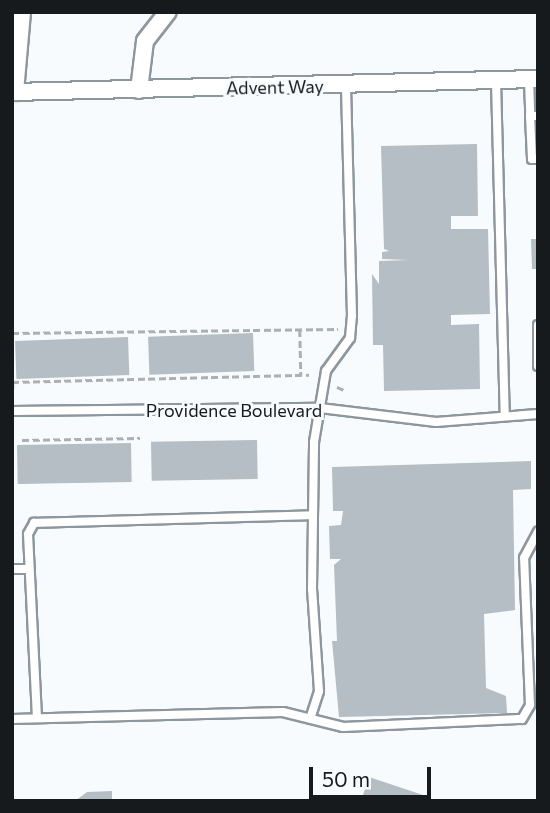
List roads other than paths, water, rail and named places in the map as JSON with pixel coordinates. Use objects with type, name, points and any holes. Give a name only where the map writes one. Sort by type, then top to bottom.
[{"type":"street","points":[[14,92],[22,12]]},
{"type":"street","points":[[139,90],[145,41],[168,12]]},
{"type":"street","name":"Advent Way","points":[[14,92],[533,79]]},
{"type":"lane","points":[[533,79],[532,159],[538,159]]},
{"type":"lane","points":[[496,81],[505,416]]},
{"type":"lane","points":[[311,716],[319,691],[312,514],[320,408],[326,371],[349,338],[352,316],[346,85]]},
{"type":"lane","points":[[538,325],[538,366]]},
{"type":"lane","name":"Providence Boulevard","points":[[12,411],[320,408],[436,422],[538,414]]},
{"type":"lane","points":[[37,718],[28,534],[40,521],[312,514]]},
{"type":"lane","points":[[12,719],[311,716],[343,727],[522,719],[530,705],[524,558],[538,532]]},
{"type":"lane","points":[[12,569],[29,569]]}]
